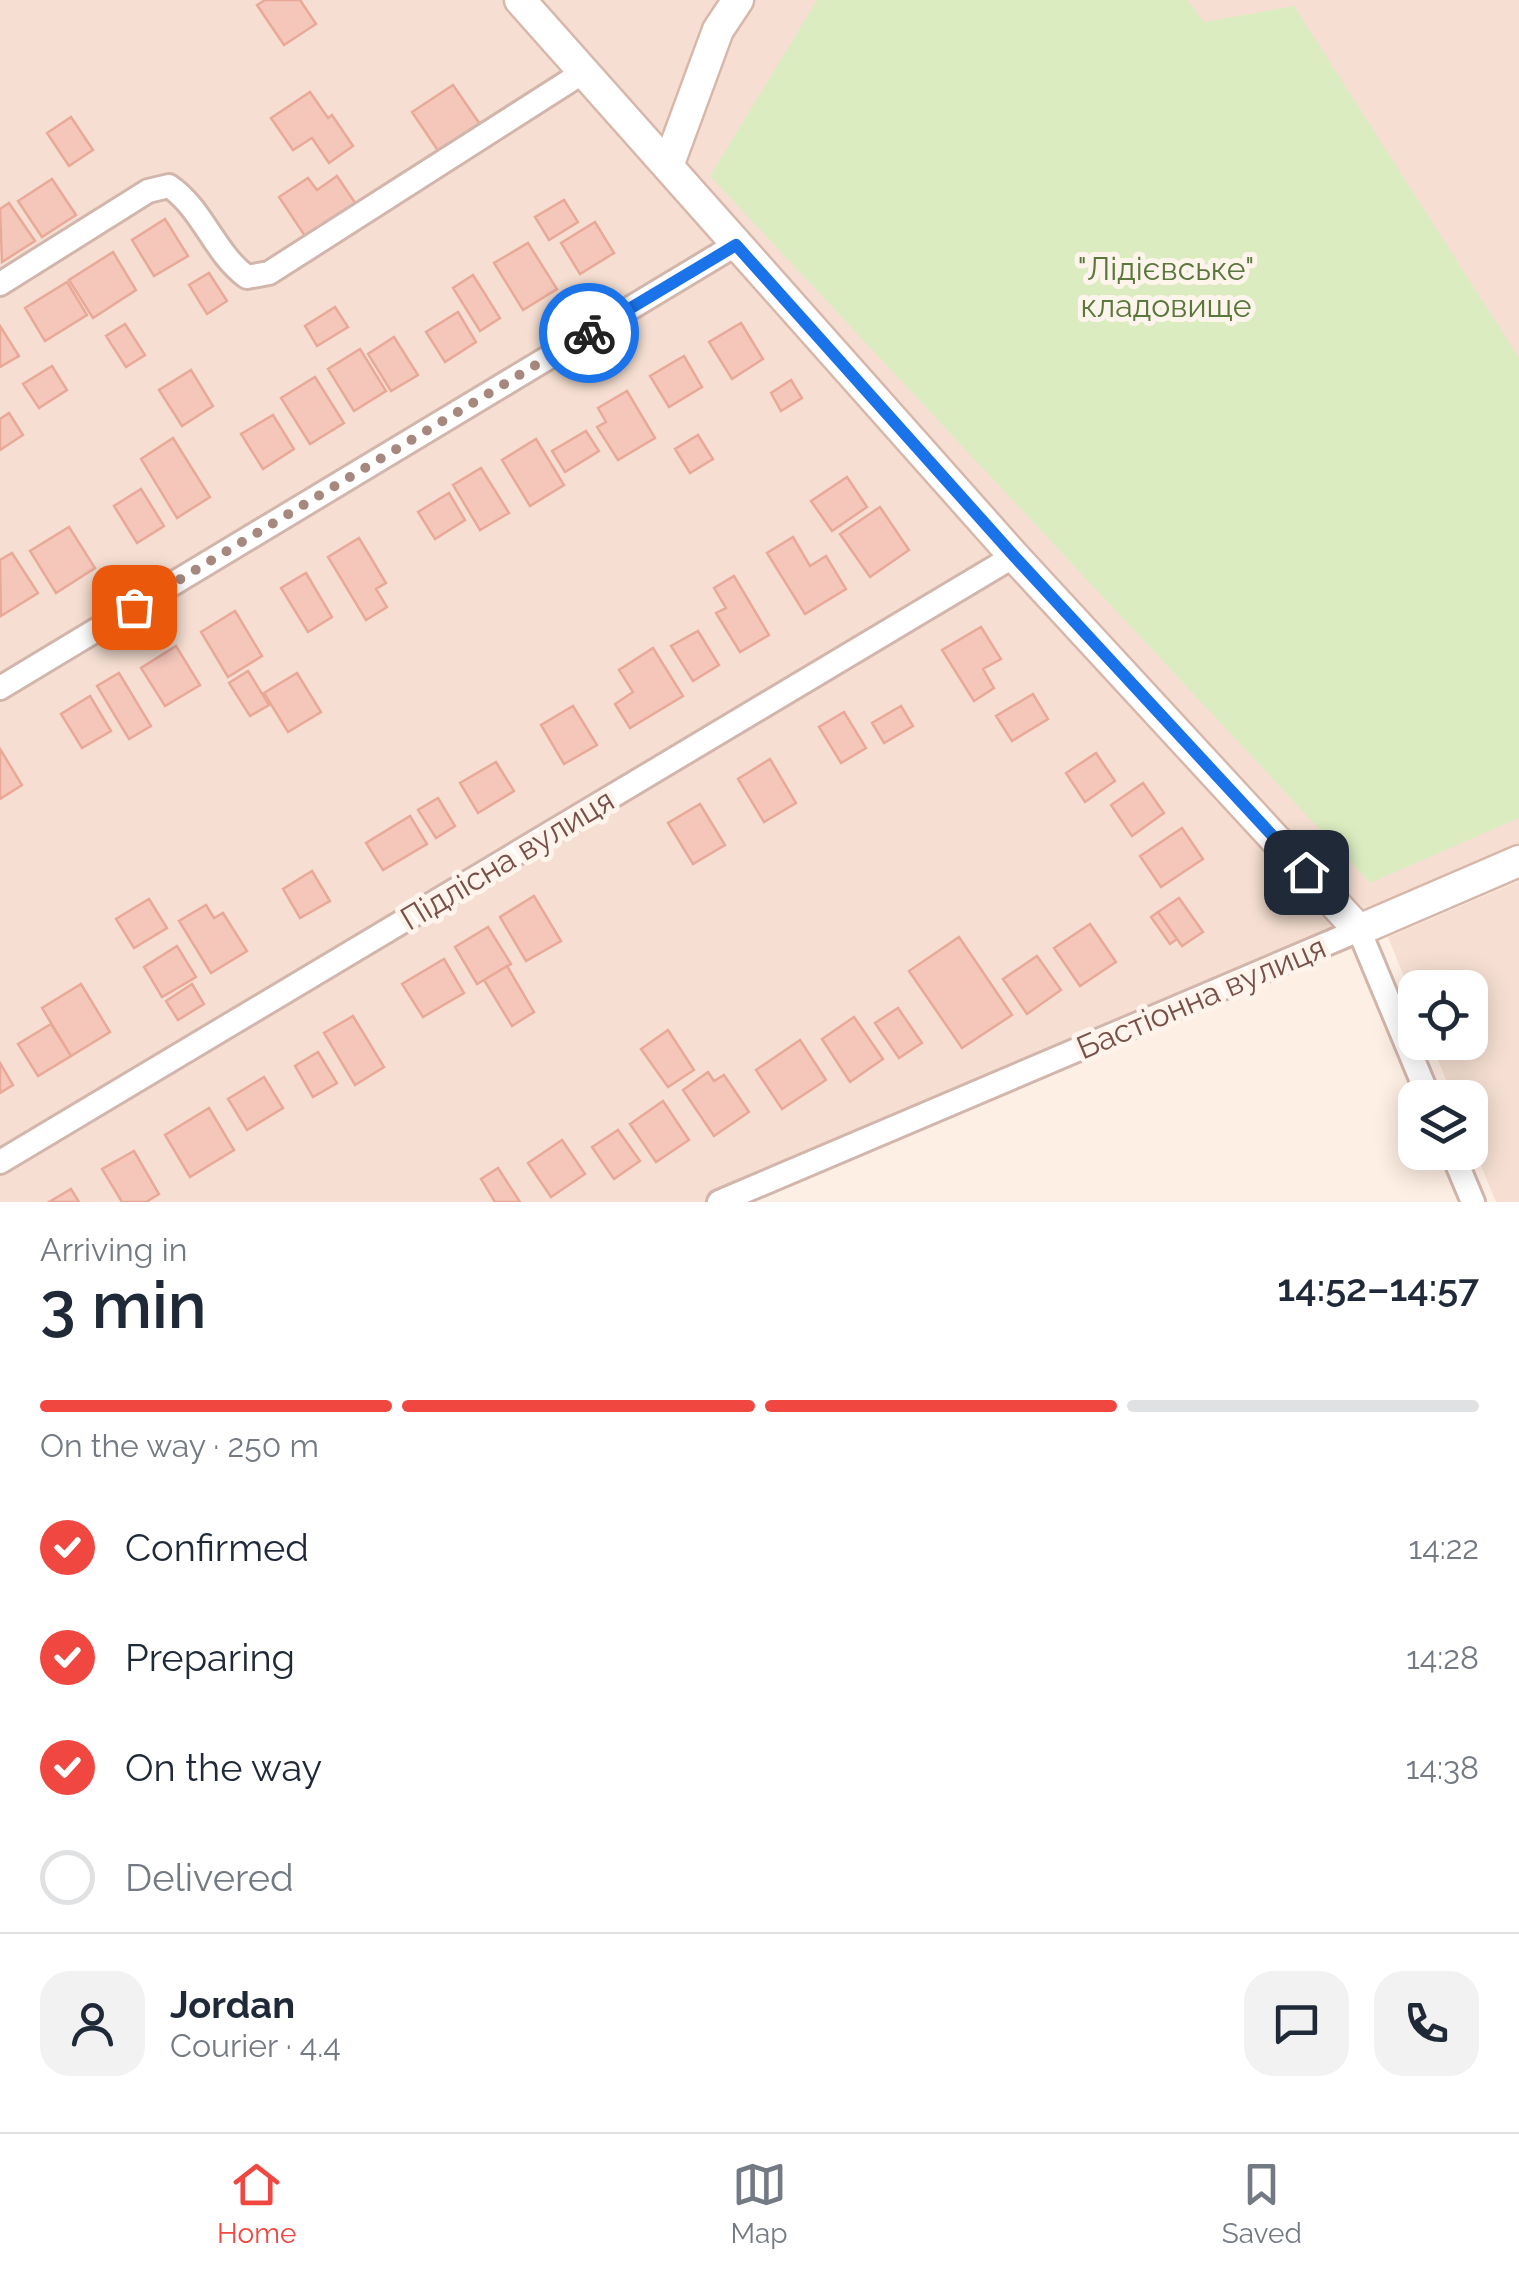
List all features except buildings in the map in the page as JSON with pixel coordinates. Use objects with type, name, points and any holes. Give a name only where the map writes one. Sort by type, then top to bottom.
[{"type":"main road","name":"Бастіонна вулиця","points":[[520,0],[1014,556],[1359,930]]},
{"type":"main road","points":[[668,166],[718,30],[738,0]]},
{"type":"main road","points":[[1359,930],[1519,861]]},
{"type":"street","points":[[0,284],[148,191],[170,186],[184,196],[230,264],[248,276],[270,274],[585,71]]},
{"type":"street","points":[[0,688],[736,245]]},
{"type":"street","name":"Підлісна вулиця","points":[[0,1162],[1014,556]]},
{"type":"street","points":[[1359,930],[1422,1080]]},
{"type":"street","name":"Бастіонна вулиця","points":[[719,1202],[1359,930]]},
{"type":"street","points":[[1460,1170],[1473,1202]]},
{"type":"shaded area","points":[[0,0],[1519,0],[1519,850],[708,1202],[0,1202]]},
{"type":"shaded area","points":[[1519,881],[1519,1202],[1496,1202],[1483,1170],[1488,1170],[1488,1080],[1446,1080],[1438,1060],[1488,1060],[1488,970],[1401,970],[1388,937]]},
{"type":"green space","name":"\"Лідієвське\" кладовище","points":[[817,0],[1187,0],[1204,22],[1294,6],[1519,358],[1519,818],[1370,883],[710,176]]},
{"type":"way so far","points":[[134,607],[589,333]]},
{"type":"route","points":[[589,333],[736,245],[1014,556],[1306,872]]}]
